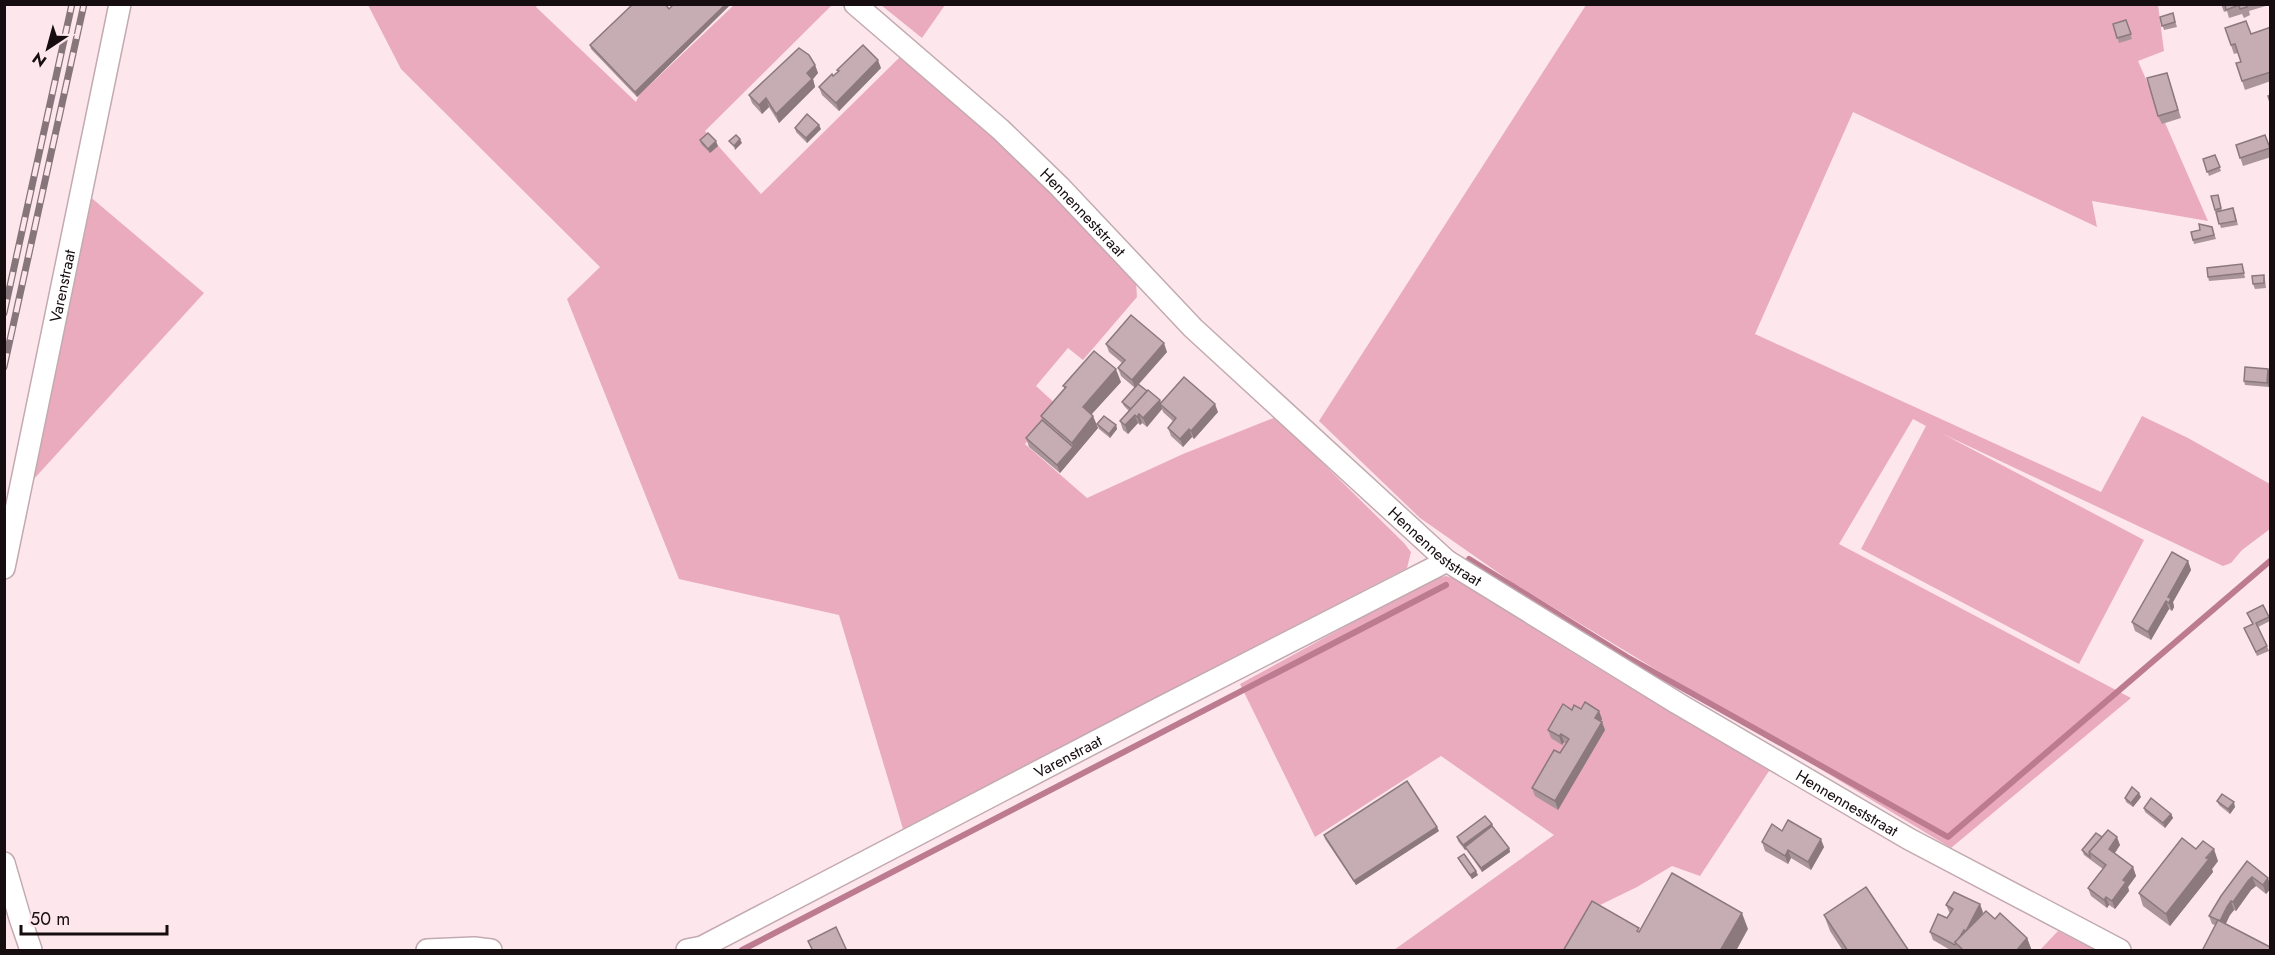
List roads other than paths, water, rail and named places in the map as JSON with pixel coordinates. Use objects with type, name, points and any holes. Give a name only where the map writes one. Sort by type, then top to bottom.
[{"type":"street","name":"Varenstraat","points":[[4,568],[120,4]]},
{"type":"street","name":"Hennenneststraat","points":[[855,4],[1000,129],[1060,188],[1193,328],[1447,561],[1677,703],[1910,839],[2120,951]]},
{"type":"street","name":"Varenstraat","points":[[687,951],[702,947],[1447,561]]},
{"type":"street","points":[[4,863],[32,951]]},
{"type":"street","points":[[427,951],[474,948],[491,951]]},
{"type":"waterway","points":[[1469,559],[1627,657],[1948,837],[2270,561]]},
{"type":"waterway","points":[[742,950],[1446,585]]},
{"type":"railway","points":[[4,313],[72,4]]},
{"type":"railway","points":[[4,367],[84,4]]}]
